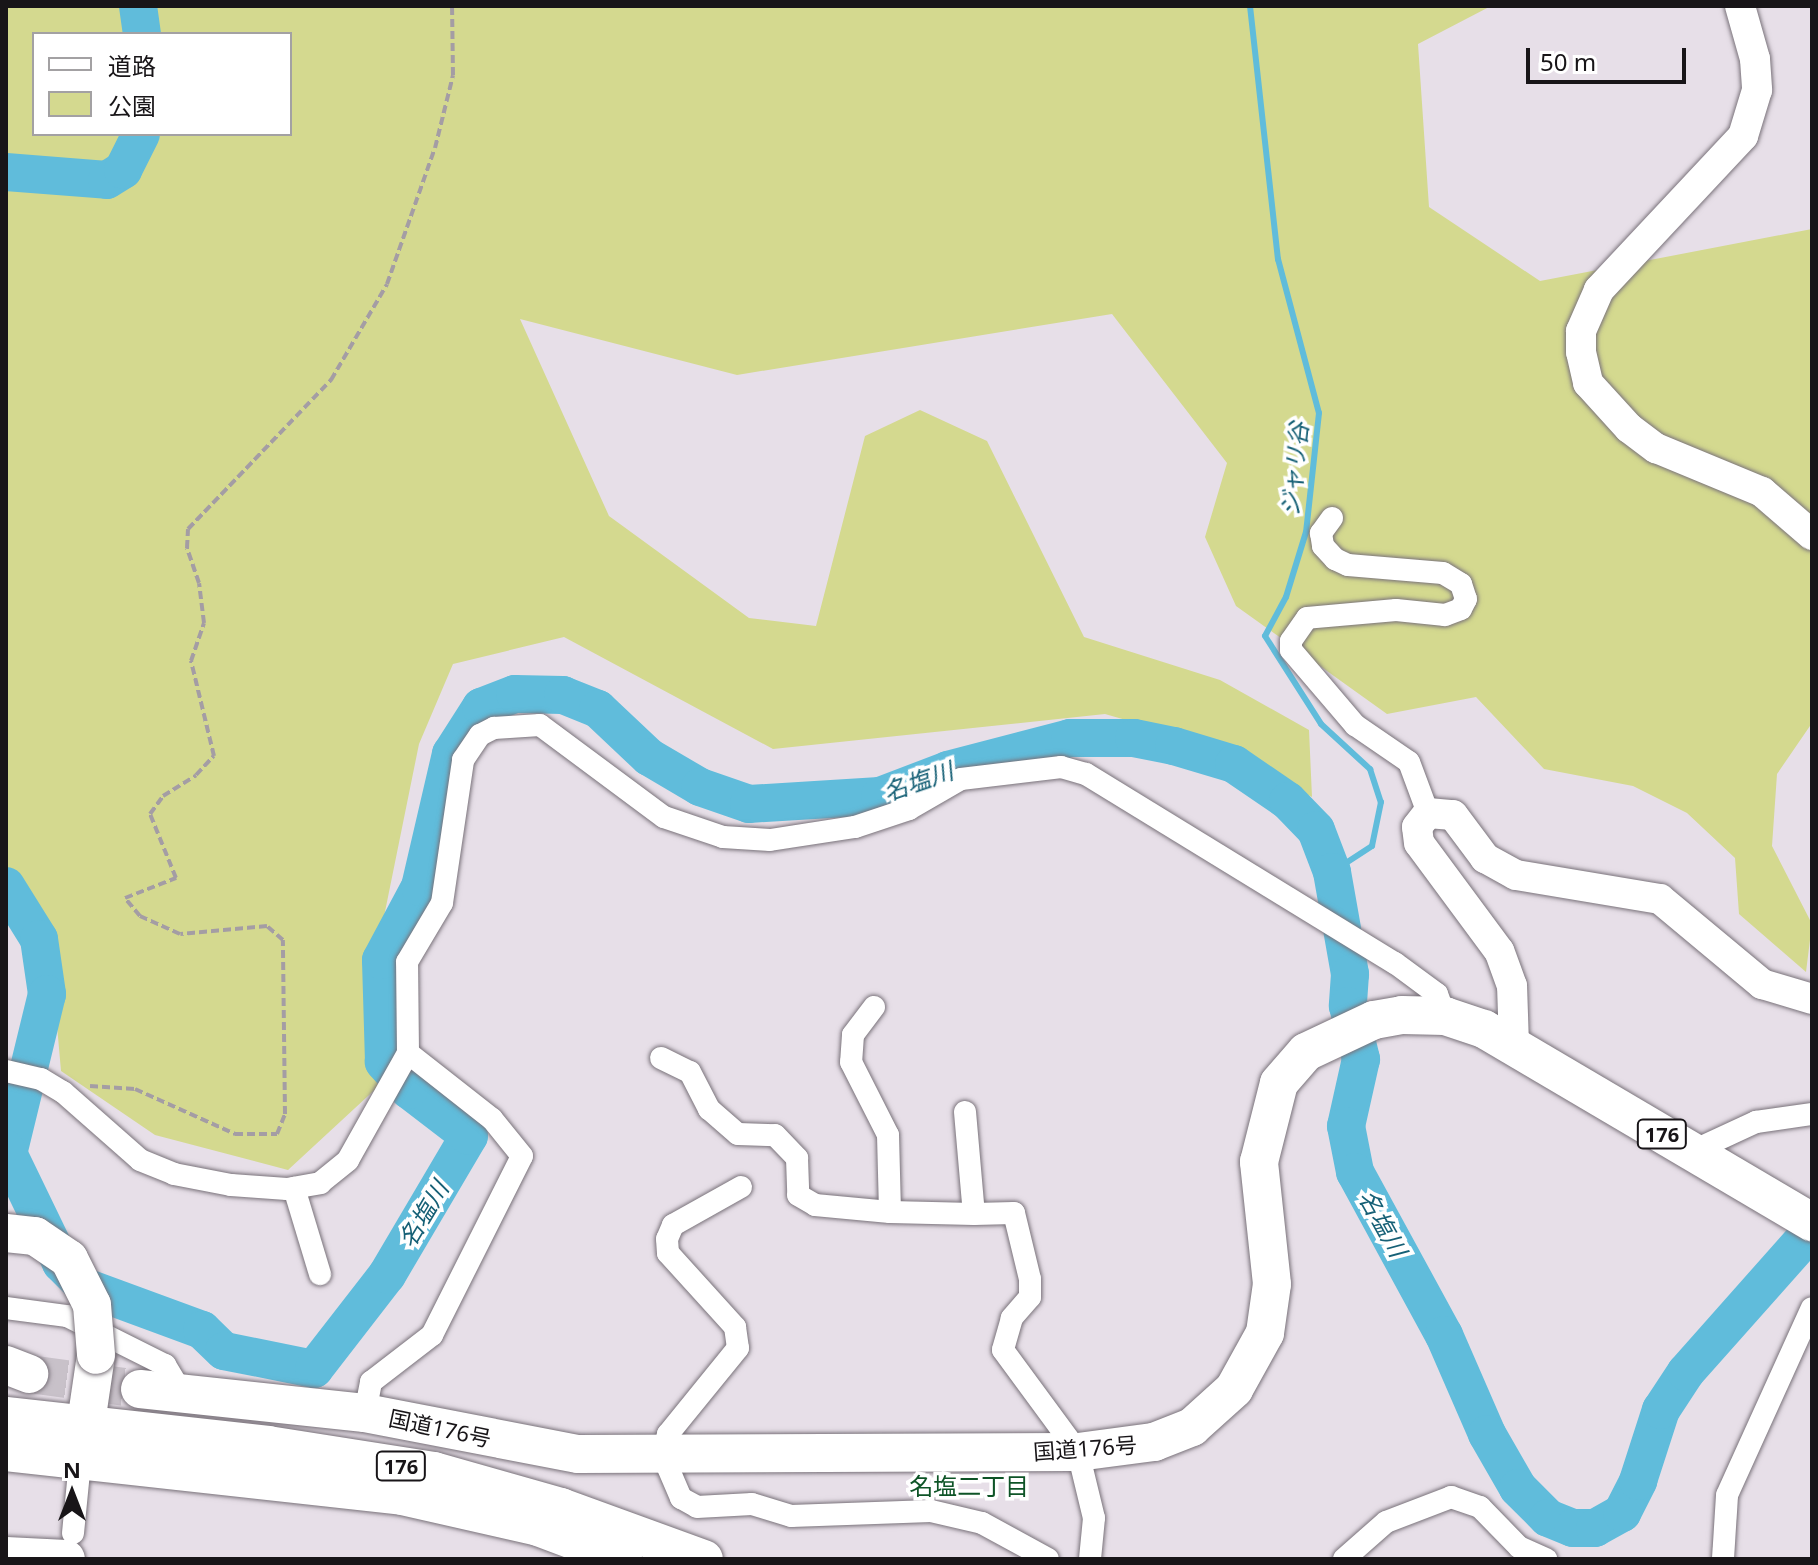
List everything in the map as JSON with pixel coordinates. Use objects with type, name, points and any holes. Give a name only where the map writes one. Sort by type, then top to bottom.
[{"type":"highway","name":"国道176号","points":[[140,1389],[365,1413],[533,1448],[663,1456],[1078,1452],[1133,1448],[1183,1431],[1213,1410],[1248,1373],[1271,1304],[1259,1162],[1279,1083],[1306,1052],[1352,1029],[1402,1015],[1445,1016],[1514,1045],[1812,1222]]},
{"type":"highway","points":[[6,1233],[35,1236],[69,1259],[92,1305],[96,1355],[83,1443]]},
{"type":"highway","name":"国道176号","points":[[6,1416],[83,1443],[402,1496],[538,1527],[623,1559]]},
{"type":"highway","name":"国道176号","points":[[6,1452],[83,1443],[268,1445],[434,1471],[561,1507],[704,1559]]},
{"type":"highway","points":[[6,1556],[70,1546]]},
{"type":"street","points":[[1745,7],[1757,90],[1743,136],[1599,290],[1581,331],[1581,352],[1588,383],[1629,428],[1656,448],[1762,492],[1812,535]]},
{"type":"street","points":[[1332,518],[1321,533],[1323,546],[1335,559],[1348,565],[1443,573],[1461,584],[1466,599],[1461,609],[1445,615],[1396,610],[1307,618],[1291,641],[1291,650],[1355,725],[1409,762],[1428,813]]},
{"type":"street","points":[[6,1071],[41,1079],[63,1092],[140,1160],[231,1185],[294,1188],[320,1183],[348,1160],[408,1053],[407,962],[442,903],[463,760],[480,735],[515,723],[540,725],[664,817],[723,837],[770,840],[855,827],[909,809],[961,779],[1061,767],[1086,774],[1395,963],[1437,994],[1445,1016]]},
{"type":"street","points":[[1428,813],[1453,815],[1485,858],[1516,875],[1660,899],[1762,984],[1812,999]]},
{"type":"street","points":[[1428,813],[1417,827],[1419,843],[1499,951],[1512,986],[1514,1045]]},
{"type":"street","points":[[874,1007],[853,1035],[851,1062],[888,1135],[890,1212]]},
{"type":"street","points":[[365,1413],[371,1382],[432,1335],[522,1156],[492,1119],[408,1053]]},
{"type":"street","points":[[661,1058],[690,1072],[709,1109],[738,1134],[775,1135],[797,1158],[798,1195],[815,1205],[890,1212],[1014,1213],[1030,1297],[1012,1318],[1003,1350],[1078,1452],[1094,1518],[1090,1559]]},
{"type":"street","points":[[965,1112],[974,1214]]},
{"type":"street","points":[[1691,1152],[1756,1122],[1812,1114]]},
{"type":"street","points":[[741,1187],[673,1225],[667,1239],[668,1253],[735,1327],[738,1348],[726,1368],[679,1416],[663,1456],[681,1498],[697,1507],[752,1504],[791,1516],[931,1511],[982,1523],[1048,1559]]},
{"type":"street","points":[[294,1188],[320,1274]]},
{"type":"street","points":[[6,1308],[67,1316],[165,1365],[181,1392]]},
{"type":"street","points":[[1723,1559],[1727,1495],[1812,1308]]},
{"type":"street","points":[[70,1546],[83,1443]]},
{"type":"street","points":[[1344,1559],[1386,1522],[1451,1497],[1480,1507],[1519,1547],[1546,1559]]},
{"type":"path","points":[[63,1092],[99,1084],[135,1089],[235,1134],[277,1134],[285,1114],[283,940],[267,926],[180,934],[140,916],[125,898],[176,878],[150,814],[163,796],[196,775],[214,756],[191,661],[204,623],[199,583],[187,548],[188,529],[331,380],[387,284],[435,148],[449,90],[452,6]]},
{"type":"green space","points":[[6,6],[1491,6],[1418,44],[1429,207],[1540,281],[1812,229],[1812,723],[1777,774],[1772,846],[1812,924],[1806,972],[1739,914],[1735,858],[1687,813],[1633,786],[1544,769],[1476,697],[1387,714],[1236,606],[1205,537],[1227,463],[1112,314],[737,375],[520,319],[609,516],[749,618],[816,626],[865,436],[920,410],[987,441],[1084,637],[1220,680],[1309,730],[1312,797],[1213,745],[1105,714],[773,749],[564,637],[453,664],[419,744],[374,966],[381,1084],[288,1170],[155,1135],[61,1071],[48,923],[6,868]]},
{"type":"waterway","points":[[138,6],[142,32]]},
{"type":"waterway","name":"ジャリ谷","points":[[1250,6],[1278,259],[1319,413],[1306,532],[1286,597],[1265,636],[1321,724],[1370,769],[1381,802],[1372,846],[1332,872]]},
{"type":"waterway","points":[[6,172],[107,180],[123,170],[140,136]]},
{"type":"waterway","name":"名塩川","points":[[6,1149],[61,1263],[85,1287],[202,1330],[224,1351],[314,1369],[387,1275],[469,1136],[409,1090],[384,1062],[381,960],[420,887],[451,754],[481,707],[515,694],[563,695],[598,709],[649,757],[700,787],[749,804],[880,796],[948,770],[1070,738],[1134,738],[1174,746],[1234,764],[1288,801],[1316,830],[1332,872],[1350,974],[1348,1006],[1361,1059],[1346,1126],[1355,1172],[1444,1335],[1487,1434],[1518,1488],[1548,1518],[1573,1528],[1595,1528],[1622,1513],[1638,1481],[1661,1410],[1686,1372],[1812,1230]]},
{"type":"waterway","points":[[6,886],[39,939],[47,994],[9,1150]]},
{"type":"tunnel","points":[[29,1374],[140,1389]]},
{"type":"district","name":"名塩二丁目","points":[[969,1486]]}]
